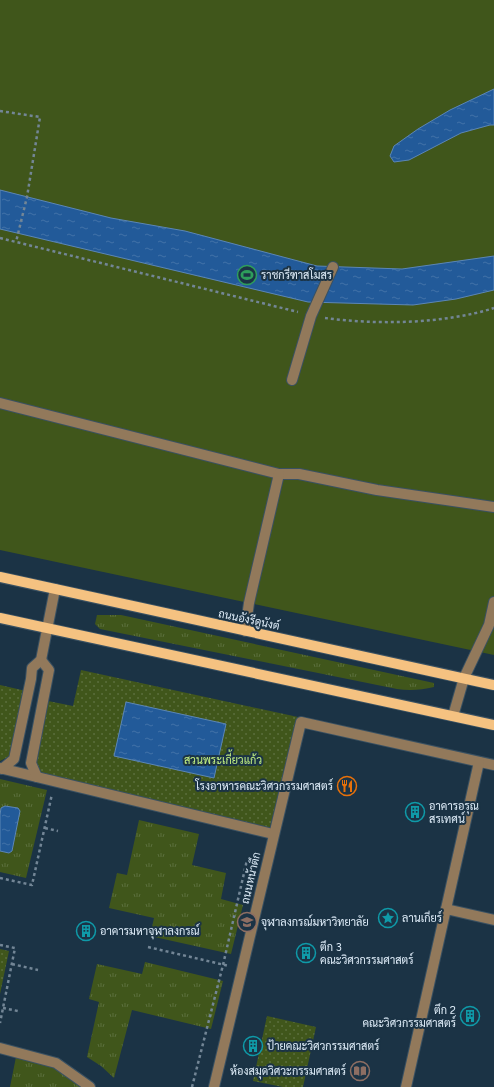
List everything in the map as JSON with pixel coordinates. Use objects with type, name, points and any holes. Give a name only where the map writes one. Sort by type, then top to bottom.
[{"type":"main road","name":"ถนนอังรีดูนังต์","points":[[0,577],[494,685]]},
{"type":"main road","points":[[0,618],[494,725]]},
{"type":"street","points":[[292,380],[313,311],[333,267]]},
{"type":"street","points":[[0,403],[279,474],[299,474],[377,490],[494,507]]},
{"type":"street","points":[[245,631],[249,603],[279,474]]},
{"type":"street","points":[[1,768],[14,759],[32,668],[41,660],[55,589]]},
{"type":"street","points":[[453,716],[464,678],[490,625],[494,602]]},
{"type":"street","points":[[37,777],[31,764],[49,670],[41,660]]},
{"type":"street","name":"ถนนหน้าตึก","points":[[214,1087],[300,722],[479,762]]},
{"type":"street","points":[[409,1086],[446,909],[479,762],[494,765]]},
{"type":"street","points":[[1,768],[273,834]]},
{"type":"street","points":[[446,909],[494,920]]},
{"type":"street","points":[[0,1048],[56,1063],[90,1087]]},
{"type":"path","points":[[0,111],[40,117],[27,196],[16,242]]},
{"type":"path","points":[[0,238],[313,311],[342,320],[400,322],[477,314],[494,308]]},
{"type":"path","points":[[0,878],[32,885],[55,781]]},
{"type":"path","points":[[45,828],[58,831]]},
{"type":"path","points":[[192,1087],[224,965],[247,860],[253,862]]},
{"type":"path","points":[[0,945],[16,948],[0,1023]]},
{"type":"path","points":[[148,947],[242,969]]},
{"type":"path","points":[[12,964],[38,970]]},
{"type":"path","points":[[3,1008],[18,1011]]},
{"type":"green space","name":"ราชกรีฑาสโมสร","points":[[0,0],[494,0],[494,655],[0,550]]},
{"type":"green space","points":[[97,615],[121,615],[434,683],[434,687],[416,690],[397,689],[100,629],[95,624]]},
{"type":"green space","name":"สวนพระเกี้ยวแก้ว","points":[[81,670],[298,717],[269,831],[38,774],[35,764],[48,701],[73,706]]},
{"type":"green space","points":[[0,685],[26,691],[10,756],[0,761]]},
{"type":"green space","points":[[0,779],[47,790],[26,878],[0,872]]},
{"type":"green space","points":[[139,820],[199,834],[192,865],[226,873],[221,899],[243,905],[231,954],[150,936],[154,918],[109,908],[117,873],[127,875]]},
{"type":"green space","points":[[0,949],[9,951],[0,994]]},
{"type":"green space","points":[[145,962],[223,981],[211,1029],[132,1010],[114,1078],[101,1066],[87,1057],[99,1002],[89,999],[97,964],[142,974]]},
{"type":"green space","points":[[267,1016],[316,1027],[303,1087],[283,1087],[253,1081]]},
{"type":"green space","points":[[17,1052],[56,1063],[90,1087],[10,1087]]},
{"type":"water","points":[[494,89],[494,125],[461,133],[409,160],[394,162],[390,156],[394,146],[418,129],[450,110]]},
{"type":"water","points":[[0,190],[111,218],[185,231],[317,266],[402,269],[494,256],[494,290],[456,299],[413,305],[308,302],[0,229]]},
{"type":"water","points":[[126,702],[226,724],[214,778],[114,756]]},
{"type":"water","points":[[5,806],[18,808],[20,811],[12,851],[9,853],[0,851],[0,815],[1,808]]},
{"type":"place","name":"ราชกรีฑาสโมสร","points":[[247,275]]},
{"type":"place","name":"โรงอาหารคณะวิศวกรรมศาสตร์","points":[[347,786]]},
{"type":"place","name":"อาคารอรุณ สรเทศน์","points":[[415,812]]},
{"type":"place","name":"ลานเกียร์","points":[[388,918]]},
{"type":"place","name":"จุฬาลงกรณ์มหาวิทยาลัย","points":[[247,922]]},
{"type":"place","name":"อาคารมหาจุฬาลงกรณ์","points":[[86,931]]},
{"type":"place","name":"ตึก 3 คณะวิศวกรรมศาสตร์","points":[[306,953]]},
{"type":"place","name":"ตึก 2 คณะวิศวกรรมศาสตร์","points":[[470,1016]]},
{"type":"place","name":"ป้ายคณะวิศวกรรมศาสตร์","points":[[253,1046]]},
{"type":"place","name":"ห้องสมุดวิศวะกรรมศาสตร์","points":[[360,1071]]}]
